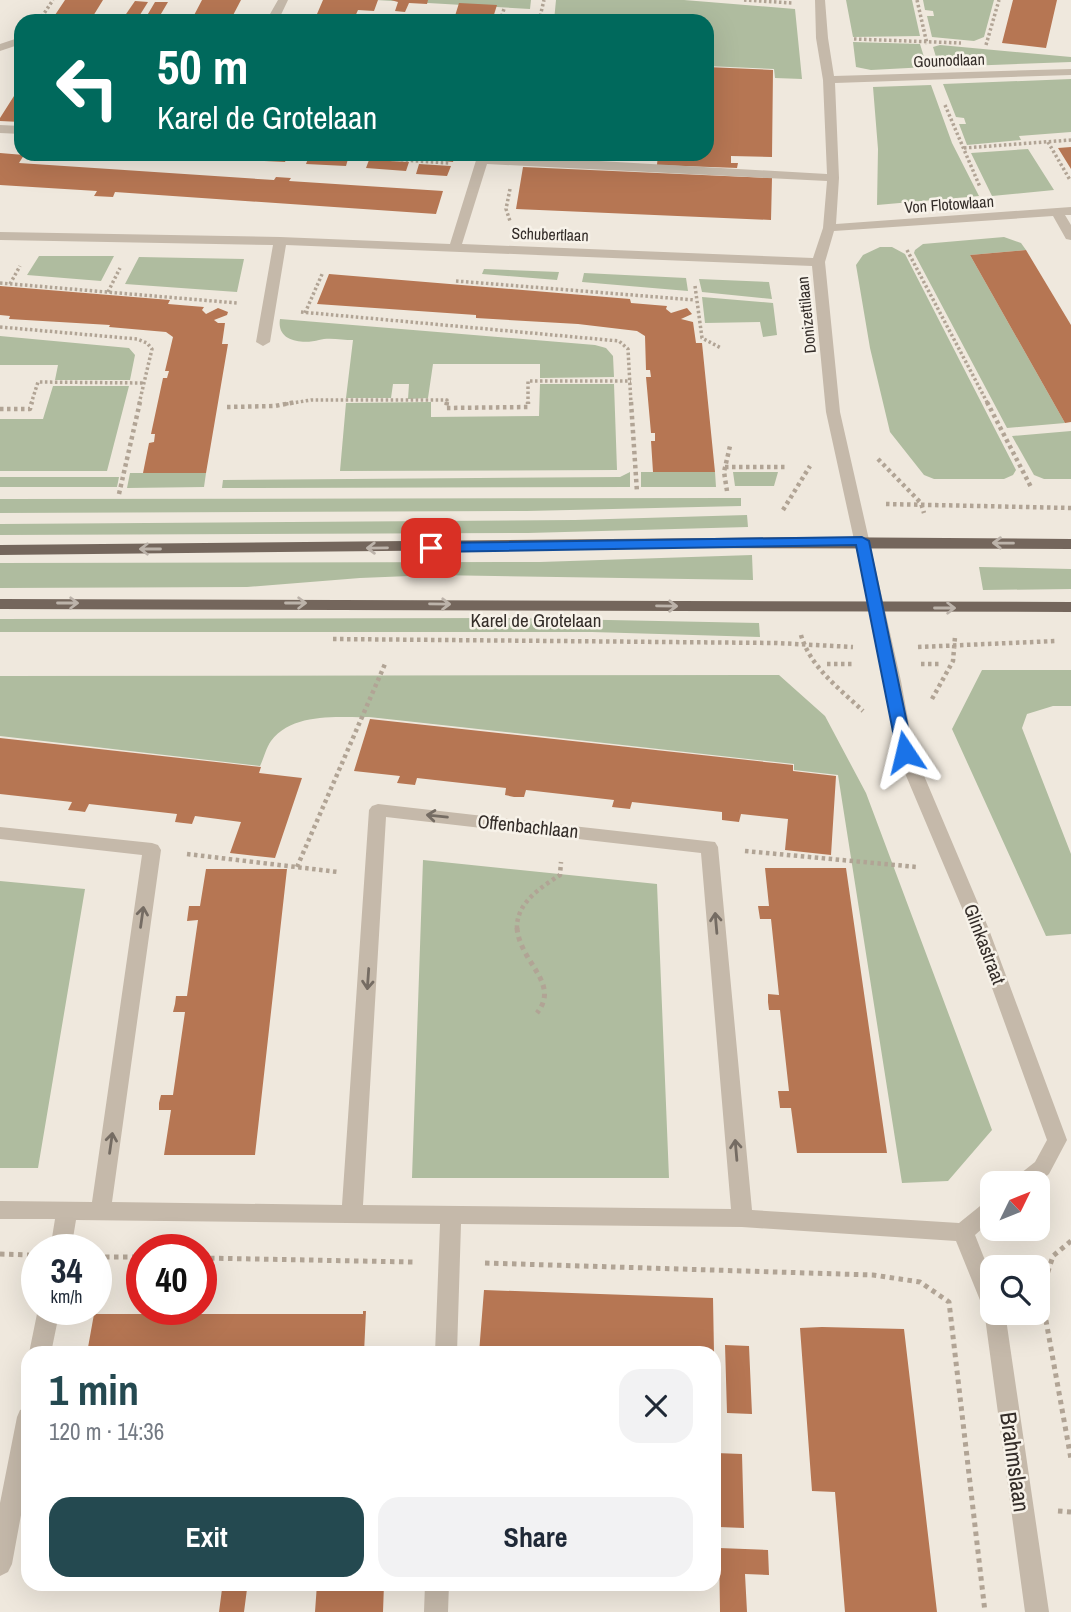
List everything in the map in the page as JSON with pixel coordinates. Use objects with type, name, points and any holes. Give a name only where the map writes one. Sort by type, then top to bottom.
[{"type":"main road","points":[[0,550],[321,549],[862,541],[1071,544]]},
{"type":"main road","name":"Karel de Grotelaan","points":[[0,604],[1071,607]]},
{"type":"street","name":"Donizettilaan","points":[[820,3],[821,38],[829,80],[833,178],[829,228],[818,262],[833,412],[862,541]]},
{"type":"street","name":"Gounodlaan","points":[[829,80],[1071,72]]},
{"type":"street","points":[[455,247],[482,161]]},
{"type":"street","points":[[499,161],[833,178]]},
{"type":"street","name":"Von Flotowlaan","points":[[829,228],[1071,211]]},
{"type":"street","points":[[1056,212],[1071,236]]},
{"type":"street","name":"Schubertlaan","points":[[0,236],[280,241],[818,262]]},
{"type":"street","points":[[263,342],[280,241]]},
{"type":"street","name":"Glinkastraat","points":[[862,541],[905,752],[979,927],[1064,1141]]},
{"type":"street","name":"Offenbachlaan","points":[[352,1212],[378,810],[709,847]]},
{"type":"street","points":[[0,832],[152,850],[101,1210]]},
{"type":"street","points":[[709,847],[742,1218]]},
{"type":"street","points":[[1038,1171],[1064,1141]]},
{"type":"street","points":[[0,1210],[742,1218],[963,1232],[980,1218]]},
{"type":"street","points":[[63,1234],[67,1212]]},
{"type":"street","points":[[446,1346],[451,1216]]},
{"type":"street","points":[[963,1232],[980,1274]]},
{"type":"street","points":[[41,1346],[46,1325]]},
{"type":"street","name":"Brahmslaan","points":[[995,1325],[1037,1612]]},
{"type":"street","points":[[0,1564],[21,1454]]},
{"type":"street","points":[[436,1612],[437,1591]]},
{"type":"path","points":[[744,0],[820,3]]},
{"type":"path","points":[[917,0],[937,76],[936,84],[984,195]]},
{"type":"path","points":[[986,45],[999,0]]},
{"type":"path","points":[[502,14],[504,9]]},
{"type":"path","points":[[821,38],[926,42]]},
{"type":"path","points":[[964,148],[1071,140]]},
{"type":"path","points":[[1048,142],[1071,181]]},
{"type":"path","points":[[508,230],[510,221],[506,209],[516,162]]},
{"type":"path","points":[[903,242],[1032,489]]},
{"type":"path","points":[[108,292],[122,264]]},
{"type":"path","points":[[305,313],[324,270],[335,271]]},
{"type":"path","points":[[694,274],[695,300],[702,338],[721,348]]},
{"type":"path","points":[[452,281],[695,300]]},
{"type":"path","points":[[0,283],[620,341],[628,349],[637,492]]},
{"type":"path","points":[[0,327],[143,340],[152,349],[119,494]]},
{"type":"path","points":[[228,407],[275,406],[311,400],[447,400],[446,408],[528,407],[528,381],[631,381]]},
{"type":"path","points":[[0,409],[30,409],[38,382],[145,383]]},
{"type":"path","points":[[727,491],[725,467],[730,446]]},
{"type":"path","points":[[725,467],[787,467]]},
{"type":"path","points":[[921,503],[1071,508]]},
{"type":"path","name":"Karel de Grotelaan","points":[[329,639],[885,647],[1059,641]]},
{"type":"path","points":[[802,645],[817,664],[905,752]]},
{"type":"path","points":[[297,867],[385,664]]},
{"type":"path","points":[[827,664],[858,664]]},
{"type":"path","points":[[917,664],[942,664]]},
{"type":"path","points":[[537,1013],[547,1000],[546,985],[522,948],[516,925],[521,906],[539,889],[560,876],[564,830]]},
{"type":"path","points":[[709,847],[955,870]]},
{"type":"path","points":[[152,850],[375,876]]},
{"type":"path","points":[[1071,1241],[1052,1256],[1041,1293],[1071,1459]]},
{"type":"path","points":[[0,1254],[21,1255]]},
{"type":"path","points":[[217,1258],[450,1262],[873,1275],[920,1282],[949,1303],[985,1612]]},
{"type":"green space","points":[[376,0],[531,0],[530,9]]},
{"type":"green space","points":[[556,0],[684,0],[795,9],[802,79],[775,78],[774,69],[714,66],[714,14],[555,14]]},
{"type":"green space","points":[[846,0],[912,0],[920,36],[853,37]]},
{"type":"green space","points":[[923,0],[994,0],[984,37],[974,41],[932,37],[927,16],[934,16],[933,11],[925,10]]},
{"type":"green space","points":[[853,42],[920,44],[927,67],[871,70],[856,67]]},
{"type":"green space","points":[[940,45],[1071,57],[1071,62],[939,67],[933,47]]},
{"type":"green space","points":[[1071,79],[1071,132],[1019,136],[1021,140],[967,145],[959,124],[966,124],[964,118],[956,117],[943,84]]},
{"type":"green space","points":[[931,85],[952,143],[979,196],[877,205],[878,149],[873,87]]},
{"type":"green space","points":[[1028,149],[1054,190],[992,196],[971,153]]},
{"type":"green space","points":[[1004,237],[1021,243],[1026,250],[970,255],[1065,423],[1007,428],[914,253],[923,244]]},
{"type":"green space","points":[[880,247],[892,247],[905,254],[1016,470],[1013,475],[1004,479],[934,479],[924,475],[890,432],[870,348],[856,265],[863,255]]},
{"type":"green space","points":[[39,256],[114,256],[101,281],[27,275]]},
{"type":"green space","points":[[139,257],[244,259],[237,292],[125,284]]},
{"type":"green space","points":[[484,269],[559,272],[557,280],[482,274]]},
{"type":"green space","points":[[584,273],[686,278],[688,291],[582,282]]},
{"type":"green space","points":[[699,279],[769,282],[772,299],[702,292]]},
{"type":"green space","points":[[702,297],[773,303],[777,335],[763,337],[760,322],[705,323]]},
{"type":"green space","points":[[280,319],[595,345],[606,348],[613,356],[614,377],[540,378],[540,364],[433,364],[428,398],[408,399],[409,384],[393,384],[391,398],[346,398],[353,340],[293,340],[282,333]]},
{"type":"green space","points":[[0,336],[129,348],[135,355],[130,380],[55,380],[58,365],[0,365]]},
{"type":"green space","points":[[540,384],[614,384],[617,470],[340,471],[346,403],[431,402],[431,417],[539,416]]},
{"type":"green space","points":[[53,386],[129,386],[107,471],[0,471],[0,419],[43,419]]},
{"type":"green space","points":[[1071,431],[1071,479],[1044,479],[1034,475],[1012,436]]},
{"type":"green space","points":[[630,472],[630,487],[222,488],[223,480],[620,477]]},
{"type":"green space","points":[[641,472],[715,472],[716,487],[641,487]]},
{"type":"green space","points":[[733,472],[778,472],[774,486],[735,486]]},
{"type":"green space","points":[[130,473],[206,473],[204,487],[127,488]]},
{"type":"green space","points":[[0,477],[119,477],[117,487],[0,487]]},
{"type":"green space","points":[[741,498],[741,506],[527,511],[0,513],[0,499]]},
{"type":"green space","points":[[747,515],[748,527],[528,533],[0,535],[0,524],[575,520]]},
{"type":"green space","points":[[752,555],[753,580],[434,575],[247,587],[0,588],[0,563],[540,562]]},
{"type":"green space","points":[[979,567],[1071,569],[1071,589],[983,590]]},
{"type":"green space","points":[[506,618],[759,623],[760,637],[592,632],[0,632],[0,619]]},
{"type":"green space","points":[[982,670],[1071,670],[1071,706],[1053,706],[1027,714],[1022,728],[1071,854],[1071,934],[1046,936],[952,729]]},
{"type":"green space","points":[[779,675],[825,716],[866,793],[992,1130],[948,1181],[902,1183],[838,775],[794,770],[794,764],[369,717],[317,718],[291,725],[271,741],[260,766],[0,736],[0,676]]},
{"type":"green space","points":[[423,860],[657,884],[669,1178],[412,1178]]},
{"type":"green space","points":[[0,881],[85,889],[38,1168],[0,1168]]},
{"type":"building","points":[[65,0],[103,0],[94,14],[56,14]]},
{"type":"building","points":[[202,0],[241,0],[234,14],[195,14]]},
{"type":"building","points":[[323,0],[378,0],[374,11],[317,14]]},
{"type":"building","points":[[391,0],[428,0],[427,4],[409,3],[405,12],[395,11],[398,2]]},
{"type":"building","points":[[1013,0],[1057,0],[1046,48],[1002,43]]},
{"type":"building","points":[[135,1],[148,2],[140,14],[126,14]]},
{"type":"building","points":[[155,2],[168,2],[161,14],[148,14]]},
{"type":"building","points":[[459,3],[497,5],[494,14],[456,14]]},
{"type":"building","points":[[714,67],[773,70],[772,157],[731,156],[731,163],[738,163],[737,168],[657,165],[657,161],[714,161]]},
{"type":"building","points":[[14,96],[14,122],[0,121]]},
{"type":"building","points":[[1071,147],[1071,169],[1058,148]]},
{"type":"building","points":[[0,153],[14,154],[14,161],[20,161],[19,163],[274,180],[276,177],[291,178],[289,181],[443,191],[436,214],[115,192],[113,197],[94,196],[97,191],[0,185]]},
{"type":"building","points":[[307,161],[347,161],[346,166],[306,164]]},
{"type":"building","points":[[369,161],[409,162],[406,171],[366,168]]},
{"type":"building","points":[[419,164],[451,166],[447,176],[416,174]]},
{"type":"building","points":[[523,167],[772,178],[771,220],[516,209]]},
{"type":"building","points":[[1026,250],[1071,325],[1071,422],[1065,423],[970,255]]},
{"type":"building","points":[[329,274],[630,299],[631,303],[667,306],[666,309],[671,313],[687,308],[692,314],[681,319],[693,322],[696,343],[702,343],[715,472],[653,472],[651,441],[655,441],[655,433],[651,433],[646,377],[651,377],[650,370],[646,370],[645,336],[637,331],[578,324],[476,318],[476,315],[317,304]]},
{"type":"building","points":[[0,286],[170,300],[168,304],[204,307],[202,310],[206,314],[218,308],[228,312],[227,315],[214,320],[225,323],[222,344],[228,344],[206,473],[143,473],[149,443],[154,442],[155,434],[151,434],[163,378],[167,378],[169,371],[165,371],[173,337],[166,332],[109,327],[110,325],[9,319],[10,316],[0,315]]},
{"type":"building","points":[[370,719],[793,765],[793,771],[836,776],[831,855],[785,850],[788,819],[741,814],[739,822],[722,820],[722,812],[632,802],[630,809],[612,807],[614,800],[526,790],[524,797],[514,797],[505,795],[506,788],[417,778],[415,785],[397,783],[400,776],[354,771]]},
{"type":"building","points":[[0,738],[261,767],[259,773],[302,778],[275,858],[230,853],[241,822],[195,816],[192,824],[175,822],[177,814],[89,804],[85,812],[68,810],[72,802],[0,794]]},
{"type":"building","points":[[765,868],[846,868],[887,1153],[797,1153],[791,1108],[780,1108],[778,1091],[789,1091],[780,1010],[769,1010],[768,1002],[768,994],[779,995],[771,919],[760,919],[758,906],[769,906]]},
{"type":"building","points":[[206,869],[287,869],[255,1155],[164,1155],[171,1110],[159,1110],[159,1103],[161,1095],[173,1095],[185,1012],[173,1012],[176,996],[187,996],[198,920],[187,921],[189,906],[200,906]]},
{"type":"building","points":[[484,1290],[713,1298],[714,1346],[480,1346]]},
{"type":"building","points":[[363,1311],[366,1311],[364,1346],[88,1346],[92,1325],[112,1325],[112,1314],[126,1314],[126,1325],[217,1325],[217,1314],[363,1314]]},
{"type":"building","points":[[800,1328],[904,1329],[937,1612],[845,1612],[835,1492],[812,1491]]},
{"type":"building","points":[[725,1345],[749,1346],[752,1414],[727,1413]]},
{"type":"building","points":[[721,1453],[742,1454],[744,1528],[721,1527]]},
{"type":"building","points":[[721,1548],[768,1550],[769,1575],[745,1574],[747,1612],[720,1612]]},
{"type":"building","points":[[222,1591],[247,1591],[244,1612],[219,1612]]},
{"type":"building","points":[[316,1591],[384,1591],[383,1612],[315,1612]]},
{"type":"route","points":[[431,548],[862,541],[893,681],[905,752]]}]
